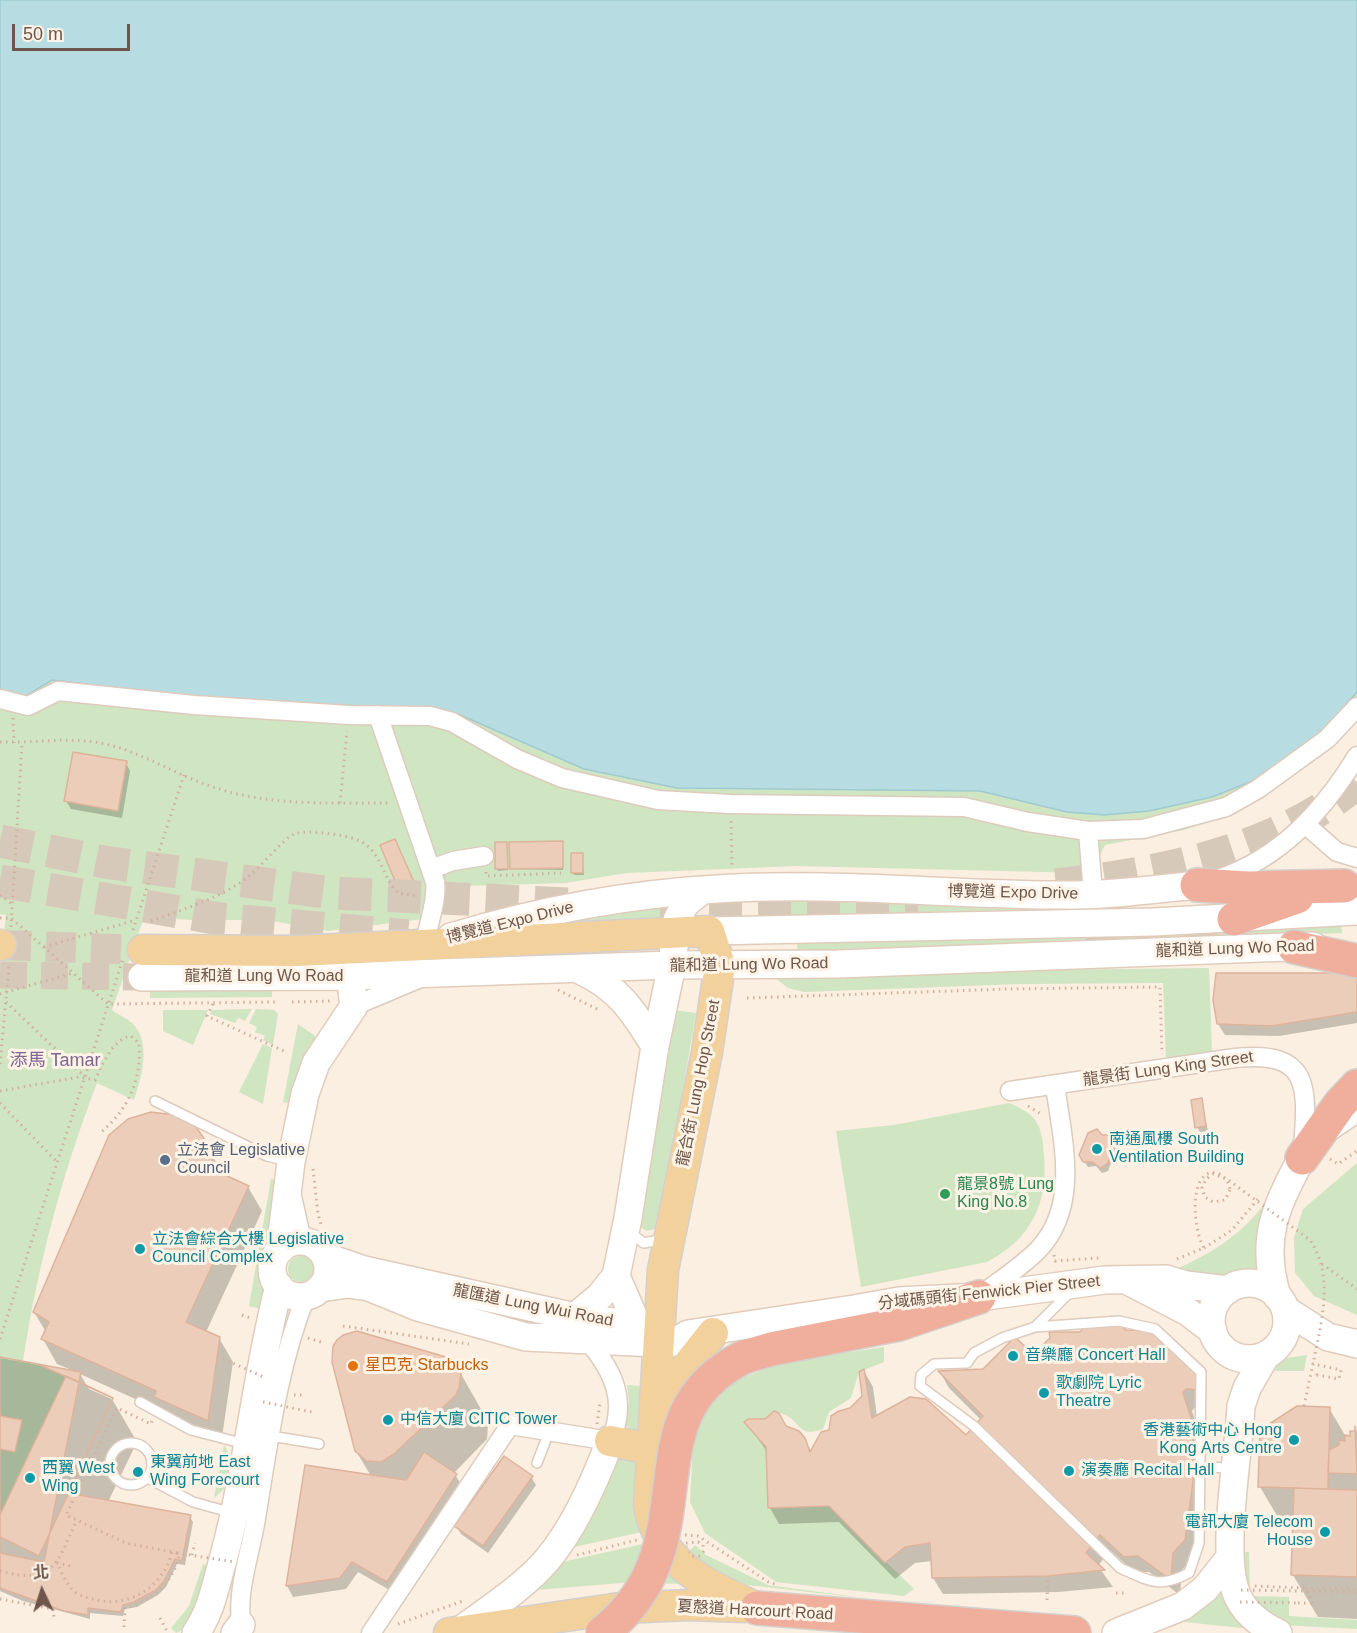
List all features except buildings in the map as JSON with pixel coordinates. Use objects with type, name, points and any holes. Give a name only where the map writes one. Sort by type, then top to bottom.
[{"type":"highway","points":[[1197,885],[1248,888],[1354,885]]},
{"type":"highway","points":[[1234,919],[1307,894],[1354,885]]},
{"type":"highway","points":[[1294,947],[1357,961]]},
{"type":"highway","points":[[1314,1158],[1340,1104],[1357,1086]]},
{"type":"highway","points":[[602,1633],[633,1603],[653,1567],[664,1526],[675,1441],[685,1414],[711,1379],[744,1357],[771,1349],[899,1324],[979,1297]]},
{"type":"highway","name":"夏慤道 Harcourt Road","points":[[757,1608],[866,1621],[1074,1633]]},
{"type":"main road","name":"博覽道 Expo Drive","points":[[428,959],[564,907],[702,890],[775,887],[1054,896],[1197,885]]},
{"type":"main road","points":[[575,1317],[600,1296],[616,1276],[680,910],[702,890]]},
{"type":"main road","name":"龍和道 Lung Wo Road","points":[[136,953],[350,976],[428,959],[676,933],[1234,919]]},
{"type":"main road","name":"龍合街 Lung Hop Street","points":[[650,1334],[707,1052],[720,965],[709,931]]},
{"type":"main road","name":"龍和道 Lung Wo Road","points":[[136,953],[298,951],[579,969],[672,965],[838,964],[1357,944]]},
{"type":"main road","points":[[579,969],[608,985],[625,1000],[655,1046]]},
{"type":"main road","points":[[205,1628],[235,1514],[259,1440],[269,1325],[279,1286],[273,1272],[273,1264],[301,1240],[298,1168],[305,1094],[316,1064],[354,1006],[350,976]]},
{"type":"main road","points":[[1278,1633],[1259,1622],[1238,1598],[1228,1560],[1241,1406],[1247,1388],[1286,1329],[1269,1264],[1271,1227],[1284,1190],[1314,1158]]},
{"type":"main road","name":"龍匯道 Lung Wui Road","points":[[301,1240],[316,1246],[326,1257],[364,1270],[650,1334]]},
{"type":"main road","points":[[313,1292],[328,1274],[326,1257]]},
{"type":"main road","name":"分域碼頭街 Fenwick Pier Street","points":[[1116,1268],[1158,1295],[1217,1339]]},
{"type":"main road","name":"分域碼頭街 Fenwick Pier Street","points":[[700,1333],[898,1301],[979,1297],[1082,1281],[1116,1268],[1186,1286],[1228,1290]]},
{"type":"main road","points":[[616,1276],[650,1334],[655,1406],[649,1505],[657,1536],[678,1563],[698,1579],[757,1608]]},
{"type":"main road","name":"龍匯道 Lung Wui Road","points":[[279,1286],[291,1295],[348,1284],[369,1287],[418,1307],[526,1337],[588,1341],[650,1334],[675,1326],[700,1333]]},
{"type":"main road","points":[[1241,1406],[1217,1339],[1213,1309],[1228,1290],[1240,1285],[1257,1284],[1272,1290],[1281,1303],[1328,1337],[1357,1344]]},
{"type":"main road","name":"分域碼頭街 Fenwick Pier Street","points":[[751,1325],[854,1309]]},
{"type":"main road","points":[[655,1406],[700,1333]]},
{"type":"main road","points":[[1217,1339],[1234,1356],[1242,1358],[1328,1337]]},
{"type":"main road","points":[[454,1623],[546,1562],[562,1540],[601,1465],[603,1440],[651,1449]]},
{"type":"main road","points":[[1116,1633],[1183,1606],[1205,1589],[1228,1560]]},
{"type":"main road","name":"夏慤道 Harcourt Road","points":[[454,1623],[620,1608],[690,1605],[757,1608]]},
{"type":"street","points":[[0,699],[28,706],[58,691],[194,705],[378,716],[430,716],[452,722],[517,759],[562,778],[601,789],[658,800],[730,804],[964,807],[1028,822],[1089,831],[1143,830],[1226,807],[1258,789],[1327,739],[1357,707]]},
{"type":"street","points":[[354,1006],[428,959],[428,921],[435,898],[435,882],[431,869],[378,716]]},
{"type":"street","name":"博覽道 Expo Drive","points":[[1197,885],[1241,871],[1287,843],[1306,825],[1357,756]]},
{"type":"street","points":[[1306,825],[1337,852],[1354,885]]},
{"type":"street","points":[[1089,831],[1093,894]]},
{"type":"street","points":[[431,869],[453,861],[484,856]]},
{"type":"street","name":"龍景街 Lung King Street","points":[[1010,1091],[1235,1058],[1271,1056],[1295,1070],[1305,1090],[1314,1158]]},
{"type":"street","points":[[979,1297],[1038,1250],[1058,1216],[1064,1195],[1066,1173],[1054,1085]]},
{"type":"street","points":[[1314,1158],[1323,1138],[1357,1113]]},
{"type":"street","points":[[240,1630],[241,1599],[259,1440],[291,1333],[313,1292]]},
{"type":"street","points":[[371,1633],[510,1425],[603,1440],[617,1426],[620,1403],[615,1381],[603,1359],[588,1341]]},
{"type":"lane","points":[[155,1101],[267,1156],[298,1168]]},
{"type":"lane","points":[[626,1229],[644,1243],[656,1242],[669,1236]]},
{"type":"lane","points":[[1035,1327],[1082,1281]]},
{"type":"lane","points":[[1119,1321],[1155,1329],[1201,1372],[1202,1467],[1199,1543],[1189,1573],[1169,1583],[1150,1581],[1120,1568],[974,1426],[920,1386],[921,1375],[934,1364],[967,1363],[974,1353],[1002,1338],[1035,1327],[1119,1321]]},
{"type":"lane","points":[[140,1402],[191,1430],[259,1440],[319,1444]]},
{"type":"lane","points":[[537,1463],[549,1432]]},
{"type":"lane","points":[[124,1443],[138,1443],[144,1446],[149,1451],[153,1465],[148,1478],[128,1485],[116,1479],[110,1466],[113,1452],[124,1443]]},
{"type":"lane","points":[[1202,1467],[1237,1468]]},
{"type":"lane","points":[[148,1478],[193,1502],[226,1509],[235,1514]]},
{"type":"path","points":[[13,718],[14,743]]},
{"type":"path","points":[[340,803],[347,731]]},
{"type":"path","points":[[0,742],[60,740],[104,744],[240,795],[340,803],[407,802]]},
{"type":"path","points":[[0,1064],[7,993],[5,936],[12,904],[22,743]]},
{"type":"path","points":[[0,1339],[108,1004],[136,953],[136,921],[184,775]]},
{"type":"path","points":[[730,804],[732,870]]},
{"type":"path","points":[[151,921],[200,904],[231,889],[259,868],[285,839],[299,832],[357,839],[373,851],[398,893],[435,898]]},
{"type":"path","points":[[484,856],[486,876],[561,873]]},
{"type":"path","points":[[0,895],[12,904]]},
{"type":"path","points":[[44,947],[136,921]]},
{"type":"path","points":[[5,936],[44,947],[108,1004],[275,1002]]},
{"type":"path","points":[[0,994],[73,973]]},
{"type":"path","name":"龍和道 Lung Wo Road","points":[[747,998],[1007,989],[1160,987],[1162,1055]]},
{"type":"path","points":[[549,989],[559,990],[605,1012]]},
{"type":"path","points":[[6,1002],[85,1077]]},
{"type":"path","points":[[213,1004],[207,1016],[284,1051]]},
{"type":"path","points":[[0,1091],[85,1077],[95,1080],[106,1058],[121,1040],[125,1036],[136,1038],[139,1043],[139,1065],[133,1091],[119,1114],[100,1133]]},
{"type":"path","points":[[0,1103],[57,1162]]},
{"type":"path","points":[[1314,1158],[1338,1164],[1357,1151]]},
{"type":"path","points":[[298,1168],[318,1214],[301,1240]]},
{"type":"path","points":[[1204,1248],[1196,1227],[1200,1181],[1206,1175],[1218,1173],[1227,1179],[1230,1190],[1225,1200],[1213,1202],[1205,1197],[1202,1188],[1210,1175],[1216,1174],[1227,1179],[1310,1240],[1322,1263],[1325,1284],[1322,1319],[1304,1406]]},
{"type":"path","points":[[1169,1260],[1182,1258],[1204,1248],[1232,1230],[1258,1197]]},
{"type":"path","points":[[1053,1255],[1054,1261],[1116,1268]]},
{"type":"path","points":[[1322,1263],[1357,1289]]},
{"type":"path","points":[[217,1356],[266,1378]]},
{"type":"path","points":[[1313,1364],[1341,1370],[1339,1379],[1319,1377]]},
{"type":"path","points":[[297,1395],[306,1395]]},
{"type":"path","points":[[601,1396],[603,1440]]},
{"type":"path","points":[[264,1402],[312,1412]]},
{"type":"path","points":[[151,1424],[117,1408],[66,1515],[134,1545],[235,1562]]},
{"type":"path","points":[[0,1571],[40,1575],[57,1563],[77,1520]]},
{"type":"path","points":[[546,1562],[657,1536]]},
{"type":"path","points":[[698,1536],[770,1583],[781,1584]]},
{"type":"path","points":[[686,1544],[698,1542],[703,1545],[704,1551],[699,1556],[693,1556],[689,1552]]},
{"type":"path","points":[[192,1556],[195,1543]]},
{"type":"path","points":[[57,1563],[71,1589],[90,1598],[111,1601],[132,1598],[152,1587],[176,1553]]},
{"type":"path","points":[[124,1627],[125,1608],[158,1593],[174,1572],[176,1553]]},
{"type":"path","points":[[57,1563],[70,1566]]},
{"type":"path","points":[[1047,1576],[1047,1600]]},
{"type":"path","points":[[1252,1586],[1357,1591]]},
{"type":"path","points":[[1240,1602],[1313,1603],[1305,1588]]},
{"type":"path","points":[[1241,1590],[1357,1591]]},
{"type":"path","points":[[1116,1593],[1127,1593]]},
{"type":"path","points":[[0,1598],[53,1609],[54,1617],[51,1617]]},
{"type":"path","points":[[394,1626],[454,1623],[472,1598]]},
{"type":"path","points":[[160,1618],[168,1633]]},
{"type":"green space","points":[[52,680],[113,689],[447,710],[584,769],[677,788],[980,791],[1067,812],[1104,815],[1149,811],[1212,797],[1357,692],[1357,715],[1328,744],[1233,814],[1184,830],[1105,845],[1098,859],[1084,873],[797,866],[627,873],[565,883],[467,886],[447,902],[439,917],[328,931],[267,920],[191,920],[144,917],[112,1010],[133,1024],[140,1034],[144,1053],[139,1082],[134,1100],[97,1083],[62,1185],[36,1289],[23,1361],[38,1364],[66,1376],[0,1515],[0,980],[6,915],[0,914],[0,689],[24,697]]},
{"type":"green space","points":[[770,896],[1041,903],[1041,910],[770,920]]},
{"type":"green space","points":[[665,900],[660,921],[524,924]]},
{"type":"green space","points":[[1340,919],[1342,933],[797,954],[797,934]]},
{"type":"green space","points":[[1209,968],[1212,1051],[1166,1059],[1163,983],[1021,984],[804,992],[788,988],[769,973]]},
{"type":"green space","points":[[150,990],[272,990],[272,997],[150,998]]},
{"type":"green space","points":[[252,1009],[245,1021],[238,1018],[235,1023],[210,1014],[212,1010]]},
{"type":"green space","points":[[256,1009],[274,1010],[278,1014],[273,1045],[263,1040],[265,1036],[255,1032],[257,1027],[249,1023]]},
{"type":"green space","points":[[163,1010],[208,1010],[193,1045],[163,1031]]},
{"type":"green space","points":[[673,1010],[696,1013],[660,1222],[655,1229],[647,1231],[640,1227]]},
{"type":"green space","points":[[298,1024],[318,1038],[292,1104],[283,1102]]},
{"type":"green space","points":[[263,1044],[272,1048],[263,1104],[239,1092]]},
{"type":"green space","name":"龍景8號 Lung King No.8","points":[[1009,1103],[1019,1107],[1037,1122],[1042,1136],[1045,1173],[1043,1190],[1034,1218],[1025,1231],[1002,1253],[987,1262],[861,1287],[836,1131],[894,1125]]},
{"type":"green space","points":[[1357,1163],[1357,1315],[1314,1296],[1295,1273],[1294,1238],[1303,1209]]},
{"type":"green space","points":[[271,1179],[278,1180],[265,1266],[266,1288],[261,1309],[249,1306]]},
{"type":"green space","points":[[1262,1207],[1259,1245],[1261,1275],[1245,1274],[1226,1278],[1174,1270],[1222,1244],[1243,1228]]},
{"type":"green space","points":[[301,1256],[310,1260],[314,1269],[310,1278],[301,1282],[292,1278],[288,1269],[292,1260]]},
{"type":"green space","points":[[884,1347],[884,1362],[859,1372],[851,1398],[829,1412],[823,1429],[806,1431],[787,1416],[774,1411],[765,1419],[748,1419],[744,1422],[766,1447],[768,1508],[829,1506],[914,1589],[904,1596],[776,1582],[705,1533],[690,1502],[694,1421],[726,1384],[784,1362]]},
{"type":"green space","points":[[1307,1355],[1304,1371],[1268,1371],[1287,1358]]},
{"type":"green space","points":[[627,1385],[650,1387],[646,1434],[625,1426],[629,1401]]},
{"type":"green space","points":[[224,1445],[233,1461],[227,1486],[214,1498]]},
{"type":"green space","points":[[637,1450],[646,1531],[565,1549],[611,1458]]},
{"type":"green space","points":[[652,1542],[689,1584],[621,1583],[524,1591],[549,1565]]},
{"type":"green space","points":[[688,1545],[688,1553],[695,1545],[706,1555],[768,1585],[871,1599],[722,1582],[702,1574],[691,1566],[685,1554],[684,1546]]},
{"type":"green space","points":[[1241,1552],[1249,1552],[1250,1596],[1289,1597],[1289,1616],[1357,1620],[1357,1629],[1280,1625],[1245,1595]]},
{"type":"green space","points":[[203,1564],[214,1566],[186,1628],[176,1633],[171,1628],[189,1606]]},
{"type":"green space","points":[[1223,1579],[1251,1629],[1175,1621]]},
{"type":"water","points":[[0,0],[1357,0],[1357,692],[1323,731],[1284,762],[1255,780],[1212,797],[1149,811],[1104,815],[1067,812],[980,791],[677,788],[584,769],[458,714],[435,708],[234,702],[52,680],[24,697],[0,689]]},
{"type":"tunnel","points":[[1056,885],[1136,874],[1215,855],[1290,826],[1325,807],[1357,783]]},
{"type":"tunnel","points":[[0,841],[104,862],[332,893],[570,904]]},
{"type":"tunnel","points":[[0,881],[220,919],[408,936]]},
{"type":"tunnel","points":[[660,905],[918,901]]},
{"type":"tunnel","points":[[1086,936],[1244,930]]},
{"type":"tunnel","points":[[1,945],[143,950]]},
{"type":"tunnel","points":[[0,975],[142,977]]},
{"type":"place","name":"南通風樓 South Ventilation Building","points":[[1097,1149]]},
{"type":"place","name":"立法會 Legislative Council","points":[[165,1160]]},
{"type":"place","name":"龍景8號 Lung King No.8","points":[[945,1194]]},
{"type":"place","name":"立法會綜合大樓 Legislative Council Complex","points":[[140,1249]]},
{"type":"place","name":"音樂廳 Concert Hall","points":[[1013,1356]]},
{"type":"place","name":"星巴克 Starbucks","points":[[353,1366]]},
{"type":"place","name":"歌劇院 Lyric Theatre","points":[[1044,1393]]},
{"type":"place","name":"中信大廈 CITIC Tower","points":[[388,1420]]},
{"type":"place","name":"香港藝術中心 Hong Kong Arts Centre","points":[[1294,1440]]},
{"type":"place","name":"演奏廳 Recital Hall","points":[[1069,1471]]},
{"type":"place","name":"東翼前地 East Wing Forecourt","points":[[138,1472]]},
{"type":"place","name":"西翼 West Wing","points":[[30,1478]]},
{"type":"place","name":"電訊大廈 Telecom House","points":[[1325,1532]]},
{"type":"district","name":"添馬 Tamar","points":[[55,1061]]}]
